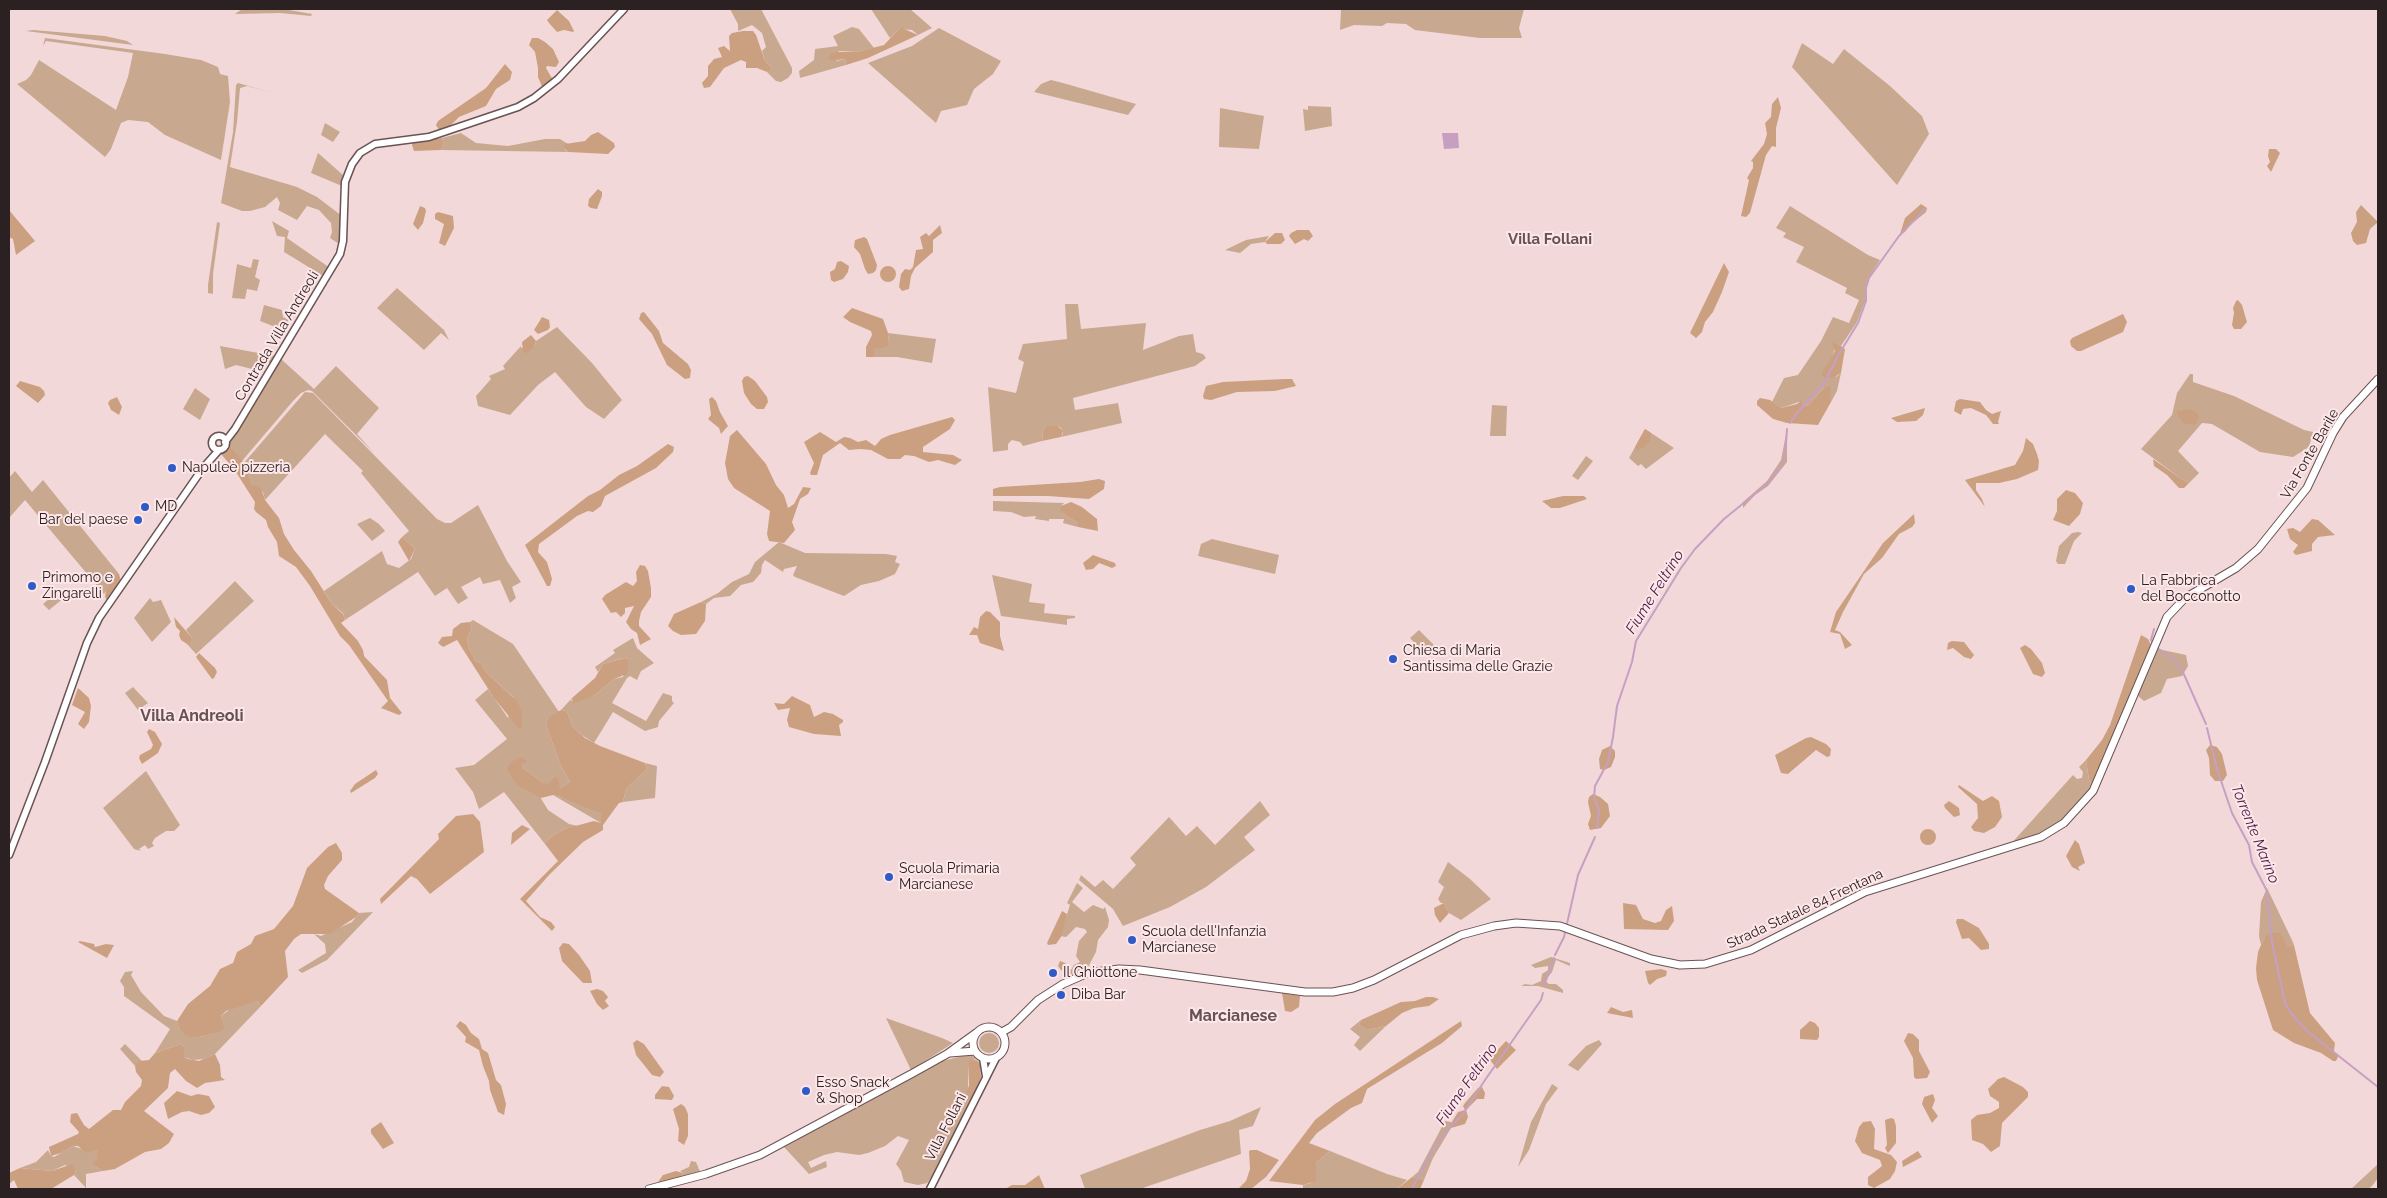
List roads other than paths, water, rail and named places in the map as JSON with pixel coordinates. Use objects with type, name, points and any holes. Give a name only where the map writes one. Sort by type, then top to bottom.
[{"type":"main road","name":"Contrada Villa Andreoli","points":[[225,442],[334,268],[343,241],[346,182],[352,164],[366,148],[387,142],[429,137],[518,107],[534,98],[558,79],[624,9]]},
{"type":"main road","name":"Via Fonte Barile","points":[[2217,579],[2236,568],[2258,549],[2299,501],[2343,416],[2378,379]]},
{"type":"main road","points":[[9,855],[46,762],[80,664],[99,618],[216,448],[224,447],[225,442],[222,438],[217,437],[213,441],[216,448]]},
{"type":"main road","name":"Strada Statale 84 Frentana","points":[[1002,1032],[1018,1020],[1038,1000],[1063,984],[1088,973],[1105,970],[1140,970],[1305,992],[1342,991],[1374,980],[1452,940],[1472,932],[1516,923],[1545,924],[1581,932],[1651,959],[1680,964],[1705,964],[1721,961],[1751,950],[1865,892],[2041,837],[2064,823],[2085,801],[2100,778],[2167,617],[2178,605],[2217,579]]},
{"type":"main road","name":"Strada Statale 84 Frentana","points":[[1006,1044],[1018,1020]]},
{"type":"main road","points":[[649,1189],[706,1174],[760,1155],[947,1054],[988,1026],[996,1028],[1002,1032],[1006,1044],[1003,1052],[996,1058],[983,1058]]},
{"type":"main road","points":[[976,1033],[973,1042],[975,1051],[983,1058],[986,1076]]},
{"type":"main road","points":[[947,1054],[975,1051]]},
{"type":"main road","name":"Villa Follani","points":[[930,1189],[996,1058]]},
{"type":"waterway","name":"Fiume Feltrino","points":[[1790,423],[1824,383],[1858,323],[1866,301],[1866,288],[1869,278],[1899,236],[1925,209]]},
{"type":"waterway","name":"Fiume Feltrino","points":[[1597,828],[1599,810],[1594,798],[1595,786],[1608,762],[1617,706],[1632,662],[1636,641],[1681,568],[1695,549],[1724,519],[1767,484],[1780,468],[1785,458],[1787,429]]},
{"type":"waterway","name":"Torrente Marino","points":[[2153,643],[2151,640],[2154,629]]},
{"type":"waterway","name":"Torrente Marino","points":[[2156,647],[2174,660],[2182,670],[2206,724]]},
{"type":"waterway","name":"Torrente Marino","points":[[2207,728],[2217,769],[2232,813],[2249,845],[2252,862],[2267,891],[2272,942],[2285,1003],[2290,1012],[2307,1031],[2378,1087]]},
{"type":"waterway","name":"Fiume Feltrino","points":[[1555,955],[1564,937],[1578,875],[1595,837]]},
{"type":"waterway","name":"Fiume Feltrino","points":[[1544,986],[1554,958]]},
{"type":"waterway","name":"Fiume Feltrino","points":[[1412,1189],[1433,1149],[1463,1114],[1541,1000],[1543,993]]},
{"type":"place","name":"Napuleè pizzeria","points":[[172,468]]},
{"type":"place","name":"MD","points":[[145,507]]},
{"type":"place","name":"Bar del paese","points":[[138,520]]},
{"type":"place","name":"Primomo e Zingarelli","points":[[32,586]]},
{"type":"place","name":"La Fabbrica del Bocconotto","points":[[2131,589]]},
{"type":"place","name":"Chiesa di Maria Santissima delle Grazie","points":[[1393,659]]},
{"type":"place","name":"Scuola Primaria Marcianese","points":[[889,877]]},
{"type":"place","name":"Scuola dell'Infanzia Marcianese","points":[[1132,940]]},
{"type":"place","name":"Il Ghiottone","points":[[1053,973]]},
{"type":"place","name":"Diba Bar","points":[[1061,995]]},
{"type":"place","name":"Esso Snack & Shop","points":[[806,1091]]},
{"type":"district","name":"Villa Follani","points":[[1550,239]]},
{"type":"district","name":"Villa Andreoli","points":[[192,716]]},
{"type":"district","name":"Marcianese","points":[[1233,1016]]}]
